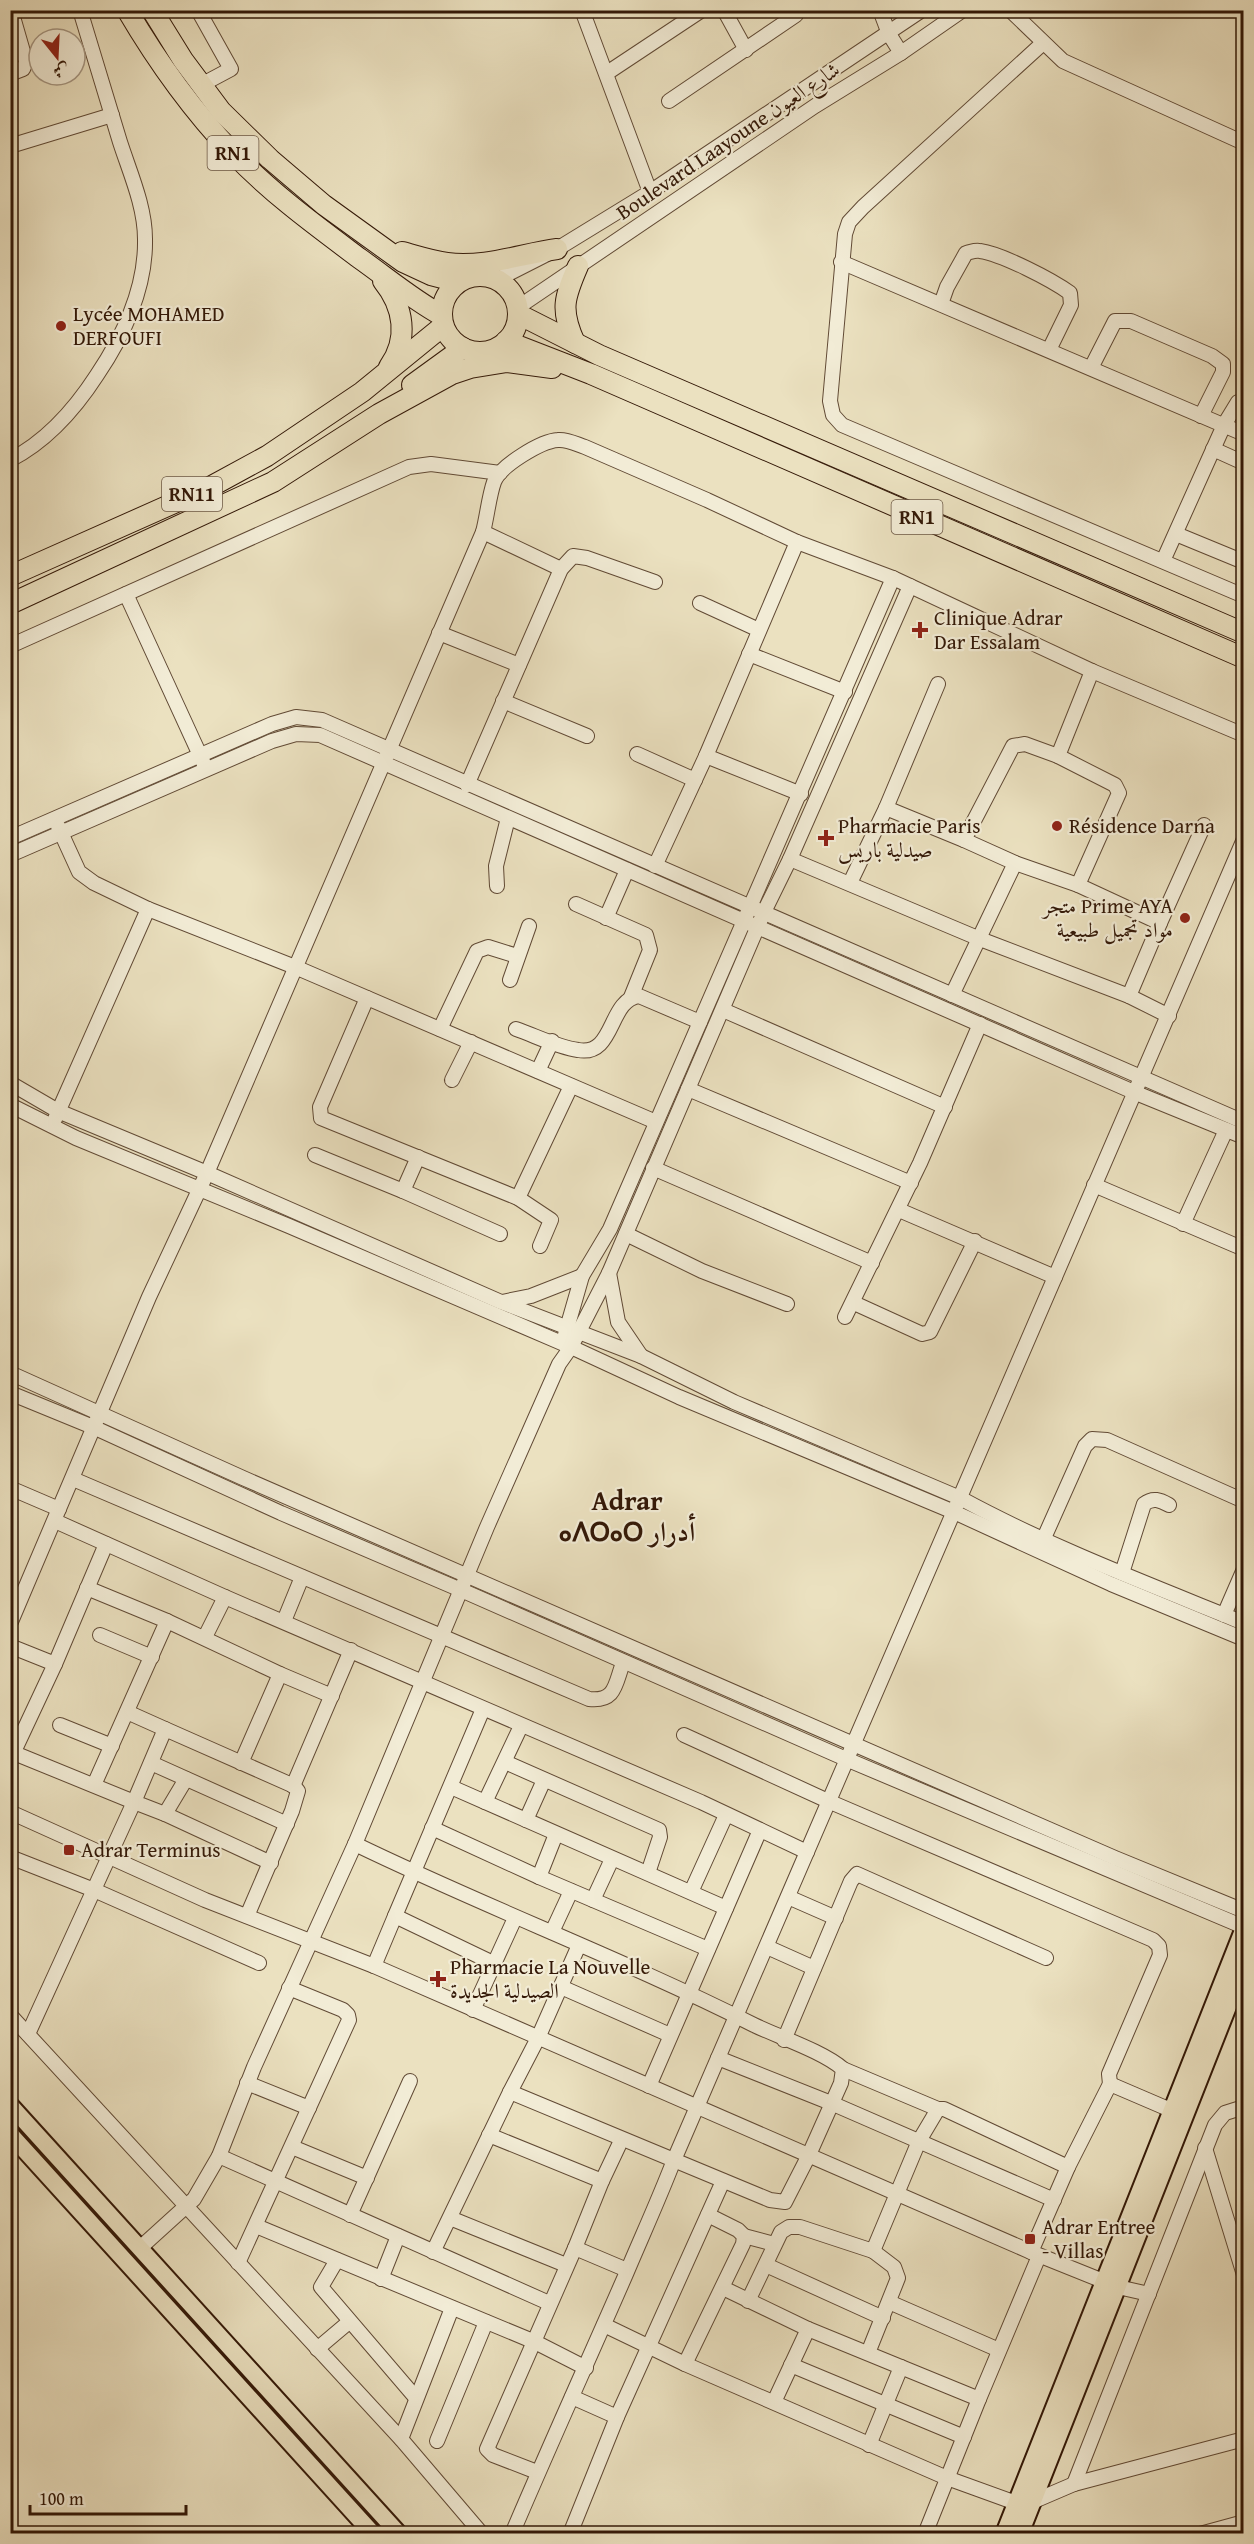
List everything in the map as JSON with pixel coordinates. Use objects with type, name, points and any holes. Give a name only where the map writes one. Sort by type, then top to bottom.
[{"type":"highway","name":"RN1","points":[[127,10],[188,99],[233,153],[287,203],[425,306],[442,321],[451,339],[464,348]]},
{"type":"highway","name":"RN1","points":[[152,10],[201,85],[238,129],[324,205],[376,245],[416,270],[459,282],[477,276],[496,280]]},
{"type":"highway","points":[[376,245],[429,260],[455,264],[486,262],[557,249]]},
{"type":"highway","points":[[370,265],[395,300],[403,332],[394,359],[382,376]]},
{"type":"highway","points":[[575,343],[564,304],[578,266]]},
{"type":"highway","points":[[464,348],[478,352],[493,350],[506,341],[514,329],[518,311],[513,296],[506,286],[496,280]]},
{"type":"highway","points":[[442,321],[446,297],[459,282]]},
{"type":"highway","name":"RN1","points":[[518,311],[575,343],[933,501],[1244,633]]},
{"type":"highway","name":"RN11","points":[[10,576],[210,487],[267,456],[382,376],[442,321]]},
{"type":"highway","name":"RN1","points":[[506,341],[591,374],[1244,658]]},
{"type":"highway","name":"RN11","points":[[10,604],[273,482],[379,414],[413,384],[464,348]]},
{"type":"highway","points":[[379,414],[452,374],[488,364],[507,362],[530,364],[591,374]]},
{"type":"main road","points":[[1004,2534],[1024,2502],[1111,2284],[1178,2114],[1244,1928]]},
{"type":"main road","points":[[1178,2114],[1244,1966]]},
{"type":"main road","points":[[10,2105],[399,2534]]},
{"type":"main road","points":[[10,2134],[373,2534]]},
{"type":"main road","points":[[1020,2534],[1024,2502]]},
{"type":"street","points":[[10,460],[28,451],[47,435],[89,388],[124,328],[136,295],[145,254],[144,224],[138,197],[80,10]]},
{"type":"street","points":[[198,10],[231,69],[201,85]]},
{"type":"street","points":[[582,10],[650,192]]},
{"type":"street","points":[[607,73],[702,10]]},
{"type":"street","points":[[724,10],[746,50]]},
{"type":"street","points":[[880,10],[889,34],[901,53]]},
{"type":"street","name":"Boulevard Laayoune شارع العيون","points":[[496,280],[557,249],[650,192],[922,10]]},
{"type":"street","name":"Boulevard Laayoune شارع العيون","points":[[518,311],[578,266],[815,106],[901,53],[963,10]]},
{"type":"street","points":[[1010,10],[1057,57],[1075,68],[1240,137]]},
{"type":"street","points":[[10,74],[23,69],[26,62],[12,15]]},
{"type":"street","points":[[669,101],[796,15]]},
{"type":"street","points":[[1043,43],[854,216],[846,228],[841,262],[831,401],[836,420],[842,425],[1244,596]]},
{"type":"street","points":[[10,146],[112,115]]},
{"type":"street","points":[[941,304],[946,287],[966,253],[976,250],[990,253],[1059,285],[1071,293],[1071,305],[1049,350]]},
{"type":"street","points":[[841,262],[1244,434]]},
{"type":"street","points":[[1091,368],[1115,321],[1131,321],[1212,356],[1223,364],[1222,372],[1201,416]]},
{"type":"street","points":[[1163,561],[1224,425],[1238,402],[1244,400]]},
{"type":"street","points":[[10,1624],[149,1297],[207,1173],[483,532],[493,483],[500,473],[519,457],[550,441],[566,440],[707,500],[797,543],[893,578],[1092,670],[1244,735]]},
{"type":"street","points":[[1213,449],[1244,463]]},
{"type":"street","points":[[10,646],[409,467],[431,464],[500,473]]},
{"type":"street","points":[[483,532],[561,569]]},
{"type":"street","points":[[1176,534],[1244,562]]},
{"type":"street","points":[[655,866],[706,756],[797,543]]},
{"type":"street","points":[[467,784],[561,569],[573,556],[587,558],[654,582]]},
{"type":"street","points":[[573,1330],[582,1276],[610,1229],[893,578]]},
{"type":"street","points":[[140,2247],[187,2207],[199,2193],[219,2156],[247,2084],[355,1844],[566,1345],[609,1273],[761,919],[790,859],[910,586]]},
{"type":"street","points":[[126,594],[206,770]]},
{"type":"street","points":[[699,603],[759,630]]},
{"type":"street","points":[[439,633],[519,665]]},
{"type":"street","points":[[749,654],[845,692]]},
{"type":"street","points":[[1058,756],[1092,670]]},
{"type":"street","points":[[850,883],[886,808],[938,684]]},
{"type":"street","points":[[503,701],[587,735]]},
{"type":"street","points":[[10,838],[284,720],[309,717],[339,725],[655,866],[747,913]]},
{"type":"street","points":[[253,733],[259,747]]},
{"type":"street","points":[[10,855],[259,747],[285,737],[308,734],[326,738],[383,762],[627,870],[747,913],[952,995],[1244,1122]]},
{"type":"street","points":[[964,840],[1013,746],[1025,744],[1058,756],[1115,785],[1119,790],[1078,885]]},
{"type":"street","points":[[637,754],[695,780]]},
{"type":"street","points":[[706,756],[801,794]]},
{"type":"street","points":[[886,808],[1015,862],[1078,885],[1160,923]]},
{"type":"street","points":[[497,886],[496,866],[508,818]]},
{"type":"street","points":[[55,819],[74,863],[85,878],[148,909],[295,967],[656,1122]]},
{"type":"street","points":[[1129,996],[1204,825]]},
{"type":"street","points":[[512,2534],[537,2472],[586,2368],[655,2210],[674,2160],[846,1759],[1244,839]]},
{"type":"street","points":[[790,859],[980,939],[1129,996],[1169,1016]]},
{"type":"street","points":[[952,995],[1015,862]]},
{"type":"street","points":[[606,918],[627,870]]},
{"type":"street","points":[[576,904],[646,936],[650,950],[631,997]]},
{"type":"street","points":[[52,1126],[148,909]]},
{"type":"street","points":[[761,919],[980,1024],[1136,1093],[1244,1137]]},
{"type":"street","points":[[510,980],[529,926]]},
{"type":"street","points":[[440,1029],[477,951],[488,947],[517,956]]},
{"type":"street","points":[[516,1029],[579,1050],[592,1050],[602,1044],[623,1003],[631,997],[639,996],[700,1022]]},
{"type":"street","points":[[367,998],[320,1107],[321,1118],[518,1198],[551,1220],[540,1246]]},
{"type":"street","points":[[723,1010],[945,1107]]},
{"type":"street","points":[[845,1317],[911,1183],[980,1024]]},
{"type":"street","points":[[538,1071],[552,1041]]},
{"type":"street","points":[[453,1080],[471,1042]]},
{"type":"street","points":[[10,1083],[58,1111],[207,1173],[501,1302],[641,1356],[734,1402],[960,1498],[1122,1573],[1244,1623]]},
{"type":"street","points":[[518,1198],[571,1086]]},
{"type":"street","points":[[688,1089],[911,1183]]},
{"type":"street","points":[[10,1105],[52,1126],[566,1345],[679,1397],[954,1512],[1111,1584],[1244,1639]]},
{"type":"street","points":[[1183,1224],[1226,1130]]},
{"type":"street","points":[[315,1155],[500,1234]]},
{"type":"street","points":[[403,1191],[418,1157]]},
{"type":"street","points":[[653,1168],[872,1263]]},
{"type":"street","points":[[1095,1185],[1244,1249]]},
{"type":"street","points":[[899,1209],[1055,1277]]},
{"type":"street","points":[[626,1234],[702,1271],[787,1304]]},
{"type":"street","points":[[854,1302],[922,1334],[930,1332],[975,1241]]},
{"type":"street","points":[[609,1273],[618,1322],[641,1356]]},
{"type":"street","points":[[501,1302],[531,1296],[582,1276]]},
{"type":"street","points":[[10,1373],[254,1483],[853,1744],[1244,1911]]},
{"type":"street","points":[[10,1393],[93,1427],[281,1513],[623,1663],[1244,1928]]},
{"type":"street","points":[[1044,1538],[1085,1446],[1092,1439],[1107,1440],[1244,1502]]},
{"type":"street","points":[[73,1479],[589,1699],[606,1699],[612,1694],[623,1663]]},
{"type":"street","points":[[11,1489],[106,1544],[807,1852]]},
{"type":"street","points":[[1122,1573],[1144,1504],[1149,1500],[1158,1499],[1169,1505]]},
{"type":"street","points":[[106,1544],[55,1664],[12,1756],[94,1785],[165,1814],[271,1863]]},
{"type":"street","points":[[1224,1615],[1244,1569]]},
{"type":"street","points":[[284,1621],[302,1577]]},
{"type":"street","points":[[87,1588],[206,1637],[280,1674],[332,1696]]},
{"type":"street","points":[[206,1637],[225,1598]]},
{"type":"street","points":[[94,1785],[167,1622]]},
{"type":"street","points":[[100,1635],[152,1657]]},
{"type":"street","points":[[10,1646],[55,1664]]},
{"type":"street","points":[[293,1786],[351,1650]]},
{"type":"street","points":[[241,1762],[280,1674]]},
{"type":"street","points":[[374,1966],[483,1709]]},
{"type":"street","points":[[127,1712],[293,1786],[298,1794],[247,1916]]},
{"type":"street","points":[[60,1725],[111,1746]]},
{"type":"street","points":[[485,1802],[521,1726]]},
{"type":"street","points":[[28,2034],[111,1857],[165,1729]]},
{"type":"street","points":[[684,1735],[828,1801],[1140,1933],[1159,1946],[1160,1955],[1109,2074],[1110,2084],[1054,2200],[999,2350],[925,2534]]},
{"type":"street","points":[[505,1762],[658,1830],[660,1837],[648,1872]]},
{"type":"street","points":[[151,1763],[287,1824]]},
{"type":"street","points":[[165,1814],[186,1779]]},
{"type":"street","points":[[526,1820],[544,1780]]},
{"type":"street","points":[[451,1787],[726,1908]]},
{"type":"street","points":[[10,1812],[247,1916],[374,1966],[1035,2254],[1111,2284],[1149,2294]]},
{"type":"street","points":[[691,1892],[726,1815]]},
{"type":"street","points":[[432,1828],[539,1877],[708,1949]]},
{"type":"street","points":[[649,2086],[760,1830]]},
{"type":"street","points":[[539,1877],[556,1834]]},
{"type":"street","points":[[355,1844],[514,1918],[552,1932],[689,1993],[784,2040],[832,2060],[843,2069],[938,2109],[944,2109],[1068,2167]]},
{"type":"street","points":[[10,1857],[94,1890],[259,1963]]},
{"type":"street","points":[[593,1899],[612,1859]]},
{"type":"street","points":[[784,2040],[853,1877],[860,1874],[1046,1958]]},
{"type":"street","points":[[552,1932],[571,1891]]},
{"type":"street","points":[[788,1897],[836,1918]]},
{"type":"street","points":[[396,1916],[494,1963]]},
{"type":"street","points":[[472,2010],[514,1918]]},
{"type":"street","points":[[433,2252],[538,2038],[579,1945]]},
{"type":"street","points":[[767,1947],[814,1968]]},
{"type":"street","points":[[561,1987],[670,2035]]},
{"type":"street","points":[[238,2263],[349,2017],[343,2010],[289,1988]]},
{"type":"street","points":[[10,2015],[401,2439],[482,2534]]},
{"type":"street","points":[[718,2058],[831,2103],[1054,2200]]},
{"type":"street","points":[[510,2092],[781,2203],[785,2202],[808,2157],[841,2083],[843,2069]]},
{"type":"street","points":[[350,2215],[410,2081]]},
{"type":"street","points":[[247,2084],[309,2108]]},
{"type":"street","points":[[1110,2084],[1178,2114]]},
{"type":"street","points":[[1074,2484],[1205,2148],[1221,2116],[1244,2107]]},
{"type":"street","points":[[873,2251],[919,2141],[938,2109]]},
{"type":"street","points":[[489,2134],[602,2181]]},
{"type":"street","points":[[537,2472],[493,2455],[487,2449],[619,2145]]},
{"type":"street","points":[[292,2147],[366,2178]]},
{"type":"street","points":[[1205,2148],[1244,2275]]},
{"type":"street","points":[[219,2156],[549,2303]]},
{"type":"street","points":[[570,2534],[617,2417],[723,2181]]},
{"type":"street","points":[[708,2215],[738,2229],[744,2236],[774,2244]]},
{"type":"street","points":[[450,2218],[566,2265]]},
{"type":"street","points":[[256,2226],[535,2342],[586,2368]]},
{"type":"street","points":[[748,2301],[781,2232],[795,2226],[873,2251],[894,2267],[898,2274],[884,2318],[868,2353]]},
{"type":"street","points":[[381,2279],[398,2236]]},
{"type":"street","points":[[685,2364],[723,2288],[743,2244],[744,2236]]},
{"type":"street","points":[[575,2248],[627,2270]]},
{"type":"street","points":[[337,2260],[321,2288],[416,2398]]},
{"type":"street","points":[[766,2265],[884,2318]]},
{"type":"street","points":[[723,2288],[808,2329],[979,2399]]},
{"type":"street","points":[[889,2302],[999,2350]]},
{"type":"street","points":[[401,2439],[452,2308]]},
{"type":"street","points":[[317,2349],[349,2322]]},
{"type":"street","points":[[437,2441],[486,2322]]},
{"type":"street","points":[[604,2325],[685,2364],[947,2478],[1024,2502],[1074,2484],[1244,2439]]},
{"type":"street","points":[[774,2402],[808,2329]]},
{"type":"street","points":[[791,2365],[964,2437]]},
{"type":"street","points":[[869,2445],[901,2367]]},
{"type":"street","points":[[572,2397],[617,2417]]},
{"type":"street","points":[[1200,2534],[1244,2522]]},
{"type":"place","name":"Lycée MOHAMED DERFOUFI","points":[[61,326]]},
{"type":"place","name":"Clinique Adrar Dar Essalam","points":[[920,630]]},
{"type":"place","name":"Résidence Darna","points":[[1057,826]]},
{"type":"place","name":"Pharmacie Paris صيدلية باريس","points":[[826,838]]},
{"type":"place","name":"متجر Prime AYA مواد تجميل طبيعية","points":[[1185,918]]},
{"type":"place","name":"Adrar Terminus","points":[[69,1850]]},
{"type":"place","name":"Pharmacie La Nouvelle الصيدلية الجديدة","points":[[438,1979]]},
{"type":"place","name":"Adrar Entree - Villas","points":[[1030,2239]]},
{"type":"district","name":"Adrar ⴰⴷⵔⴰⵔ أدرار","points":[[627,1516]]}]
